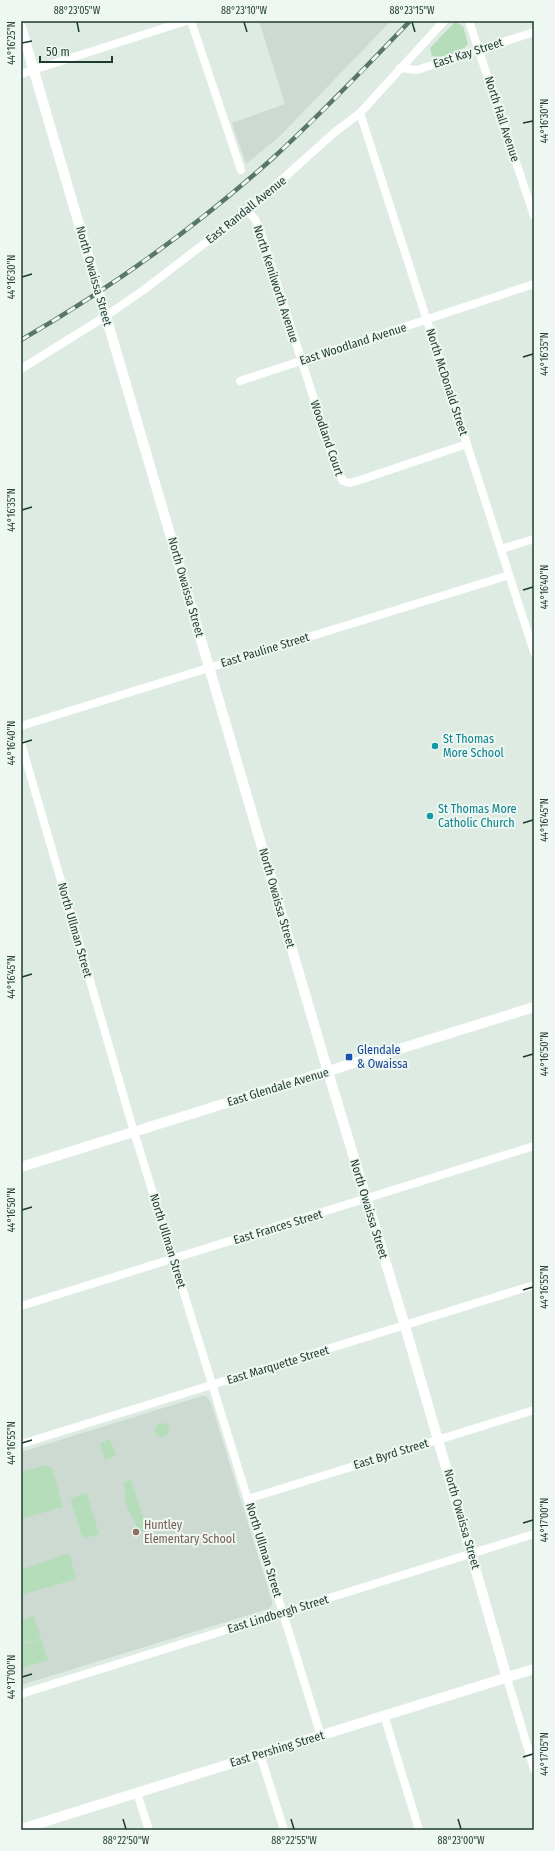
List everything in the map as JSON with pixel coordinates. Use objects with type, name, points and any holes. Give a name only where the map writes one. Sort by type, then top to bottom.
[{"type":"street","points":[[21,74],[186,21]]},
{"type":"street","points":[[191,21],[241,170]]},
{"type":"street","name":"East Randall Avenue","points":[[21,369],[106,316],[182,262],[248,210],[335,132],[360,113],[444,21]]},
{"type":"street","name":"North Hall Avenue","points":[[469,21],[534,216]]},
{"type":"street","name":"North Owaissa Street","points":[[21,27],[328,1072],[405,1326],[534,1769]]},
{"type":"street","name":"East Kay Street","points":[[400,68],[417,70],[534,32]]},
{"type":"street","name":"North McDonald Street","points":[[360,113],[534,652]]},
{"type":"street","name":"North Kenilworth Avenue","points":[[248,210],[260,230],[301,361]]},
{"type":"street","name":"East Woodland Avenue","points":[[240,381],[534,284]]},
{"type":"street","name":"Woodland Court","points":[[301,361],[336,468],[341,479],[346,483],[360,480],[467,444]]},
{"type":"street","points":[[501,550],[534,539]]},
{"type":"street","name":"East Pauline Street","points":[[21,726],[509,575]]},
{"type":"street","name":"North Ullman Street","points":[[21,744],[134,1132],[214,1385],[321,1736]]},
{"type":"street","name":"East Glendale Avenue","points":[[21,1167],[534,1007]]},
{"type":"street","name":"East Frances Street","points":[[21,1306],[366,1200],[534,1146]]},
{"type":"street","name":"East Marquette Street","points":[[21,1444],[534,1285]]},
{"type":"street","name":"East Byrd Street","points":[[248,1499],[534,1410]]},
{"type":"street","name":"East Lindbergh Street","points":[[21,1694],[534,1534]]},
{"type":"street","name":"East Pershing Street","points":[[21,1829],[534,1669]]},
{"type":"street","points":[[384,1715],[419,1830]]},
{"type":"street","points":[[260,1754],[284,1830]]},
{"type":"street","points":[[138,1793],[149,1830]]},
{"type":"shaded area","points":[[259,21],[391,21],[280,136],[246,164],[232,123],[285,104]]},
{"type":"shaded area","name":"Huntley Elementary School","points":[[206,1396],[211,1403],[272,1601],[272,1606],[268,1609],[21,1685],[21,1452]]},
{"type":"green space","points":[[455,22],[463,26],[468,44],[452,54],[436,57],[432,56],[430,48]]},
{"type":"green space","points":[[159,1423],[165,1423],[169,1427],[169,1433],[165,1437],[159,1437],[155,1433],[155,1427]]},
{"type":"green space","points":[[110,1439],[116,1455],[105,1460],[100,1444]]},
{"type":"green space","points":[[46,1465],[52,1468],[63,1507],[21,1519],[21,1472]]},
{"type":"green space","points":[[131,1480],[147,1530],[140,1532],[128,1510],[125,1500],[124,1482]]},
{"type":"green space","points":[[87,1493],[99,1534],[85,1538],[82,1536],[71,1501],[72,1498]]},
{"type":"green space","points":[[69,1553],[76,1579],[21,1595],[21,1570]]},
{"type":"green space","points":[[34,1616],[41,1638],[21,1644],[21,1621]]},
{"type":"green space","points":[[41,1639],[48,1660],[21,1668],[21,1645]]},
{"type":"railway","points":[[21,340],[120,278],[214,208],[291,141],[410,21]]},
{"type":"place","name":"St Thomas More School","points":[[435,746]]},
{"type":"place","name":"St Thomas More Catholic Church","points":[[430,816]]},
{"type":"place","name":"Glendale & Owaissa","points":[[349,1057]]},
{"type":"place","name":"Huntley Elementary School","points":[[136,1532]]}]
